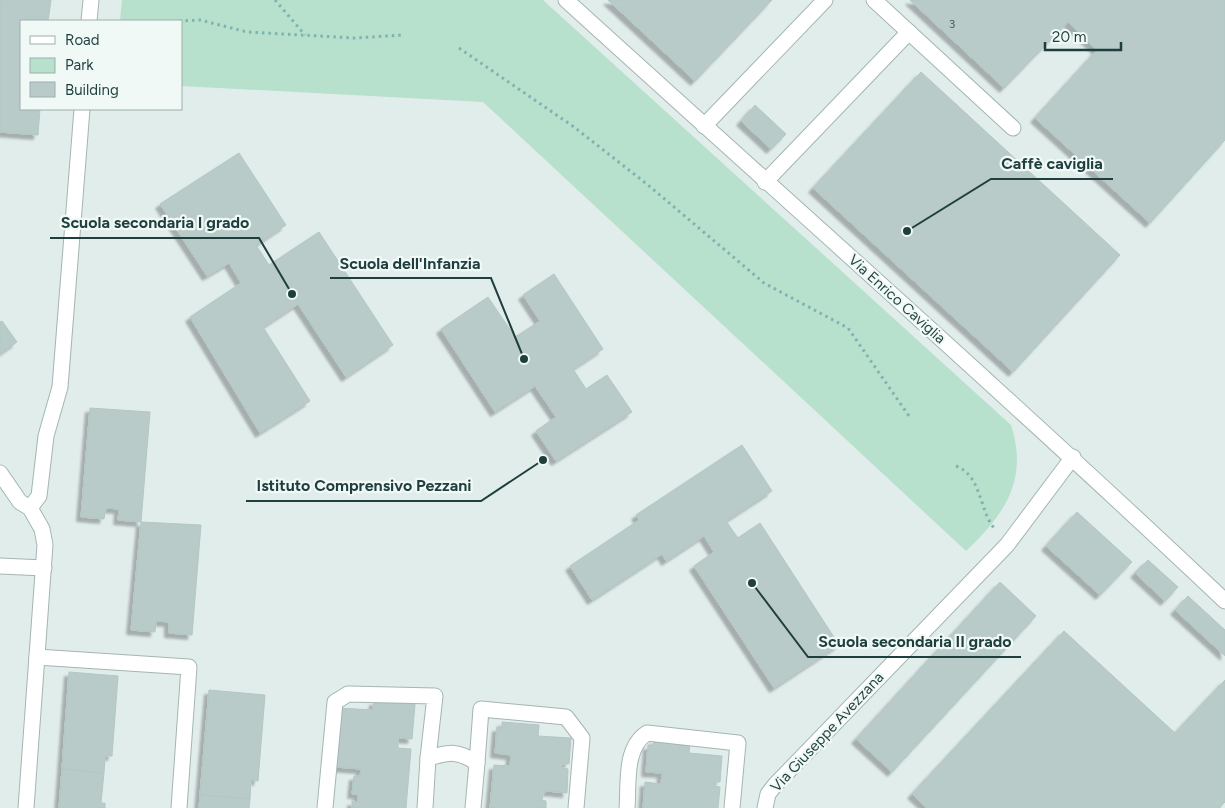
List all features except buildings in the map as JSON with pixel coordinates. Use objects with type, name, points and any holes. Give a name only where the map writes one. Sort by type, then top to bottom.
[{"type":"street","points":[[89,20],[91,0]]},
{"type":"street","name":"Via Enrico Caviglia","points":[[566,0],[765,182],[1073,457],[1225,601]]},
{"type":"street","points":[[704,126],[825,0]]},
{"type":"street","points":[[874,0],[1013,128]]},
{"type":"street","points":[[765,182],[909,32]]},
{"type":"street","points":[[30,508],[40,496],[46,436],[60,387],[82,110]]},
{"type":"street","name":"Via Giuseppe Avezzana","points":[[765,808],[768,794],[774,785],[1007,545],[1073,457]]},
{"type":"street","points":[[0,472],[20,502],[30,508],[42,529],[44,568],[26,808]]},
{"type":"street","points":[[0,566],[44,568]]},
{"type":"street","points":[[37,657],[189,667],[179,808]]},
{"type":"street","points":[[325,808],[335,702],[348,694],[435,696],[425,808]]},
{"type":"street","points":[[473,808],[481,709],[566,717],[582,738],[576,808]]},
{"type":"street","points":[[627,808],[632,748],[638,738],[647,733],[738,743],[732,808]]},
{"type":"street","points":[[428,758],[451,752],[462,754],[477,762]]},
{"type":"path","points":[[275,0],[305,35]]},
{"type":"path","points":[[182,21],[200,20],[247,32],[355,38],[403,35]]},
{"type":"path","points":[[459,48],[582,133],[712,238],[764,283],[848,328],[909,416]]},
{"type":"path","points":[[956,466],[964,469],[973,481],[980,495],[988,522],[994,529]]},
{"type":"green space","points":[[122,0],[543,0],[1011,425],[1016,445],[1017,463],[1015,480],[1002,510],[980,538],[966,551],[483,102],[182,86],[182,20],[120,20]]},
{"type":"place","name":"Caffè caviglia","points":[[907,231]]},
{"type":"place","name":"Scuola secondaria I grado","points":[[292,294]]},
{"type":"place","name":"Scuola dell'Infanzia","points":[[524,359]]},
{"type":"place","name":"Istituto Comprensivo Pezzani","points":[[543,460]]},
{"type":"place","name":"Scuola secondaria II grado","points":[[752,583]]}]
